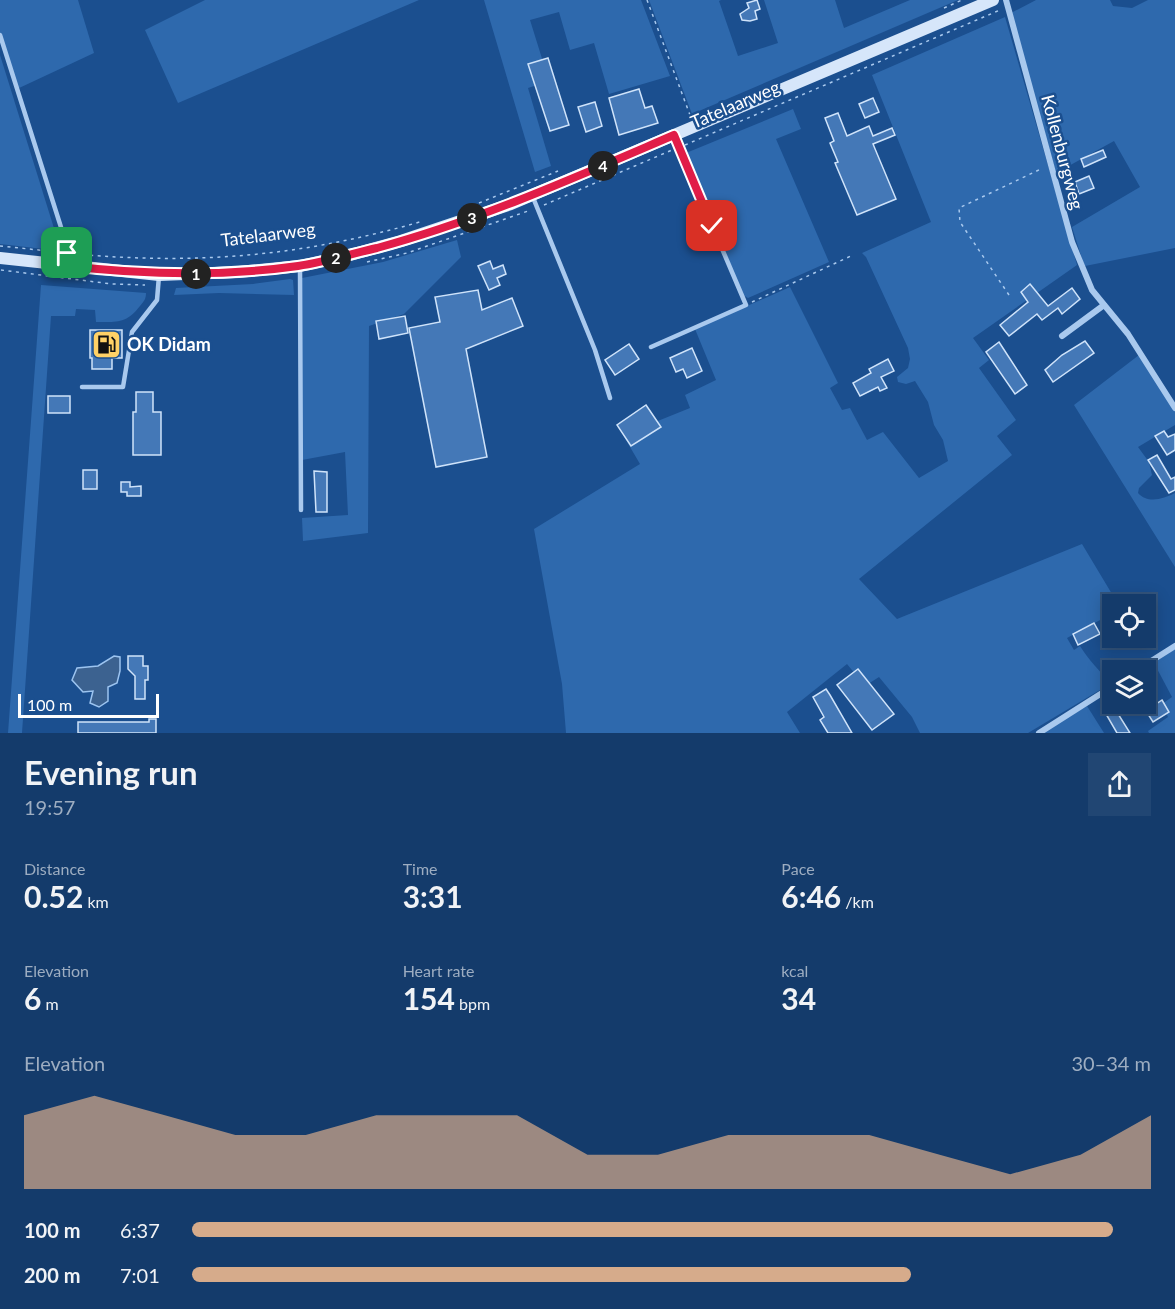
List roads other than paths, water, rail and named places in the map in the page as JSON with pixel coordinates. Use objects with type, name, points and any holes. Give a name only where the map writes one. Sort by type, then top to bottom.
[{"type":"main road","name":"Tatelaarweg","points":[[0,258],[67,260],[159,280],[300,266],[401,241],[457,224],[676,141],[695,127],[993,0]]},
{"type":"street","name":"Kollenburgweg","points":[[1007,3],[1072,242],[1092,290],[1128,334],[1175,408]]},
{"type":"street","points":[[1062,336],[1104,305]]},
{"type":"street","points":[[1153,660],[1175,646]]},
{"type":"street","points":[[1039,733],[1102,693]]},
{"type":"lane","points":[[0,35],[66,243],[67,260]]},
{"type":"lane","points":[[651,347],[746,305],[676,141]]},
{"type":"lane","points":[[532,195],[595,350],[609,398]]},
{"type":"lane","points":[[300,266],[301,510]]},
{"type":"lane","points":[[82,387],[123,387],[132,332],[157,300],[159,280]]},
{"type":"place","name":"OK Didam","points":[[106,344]]}]
